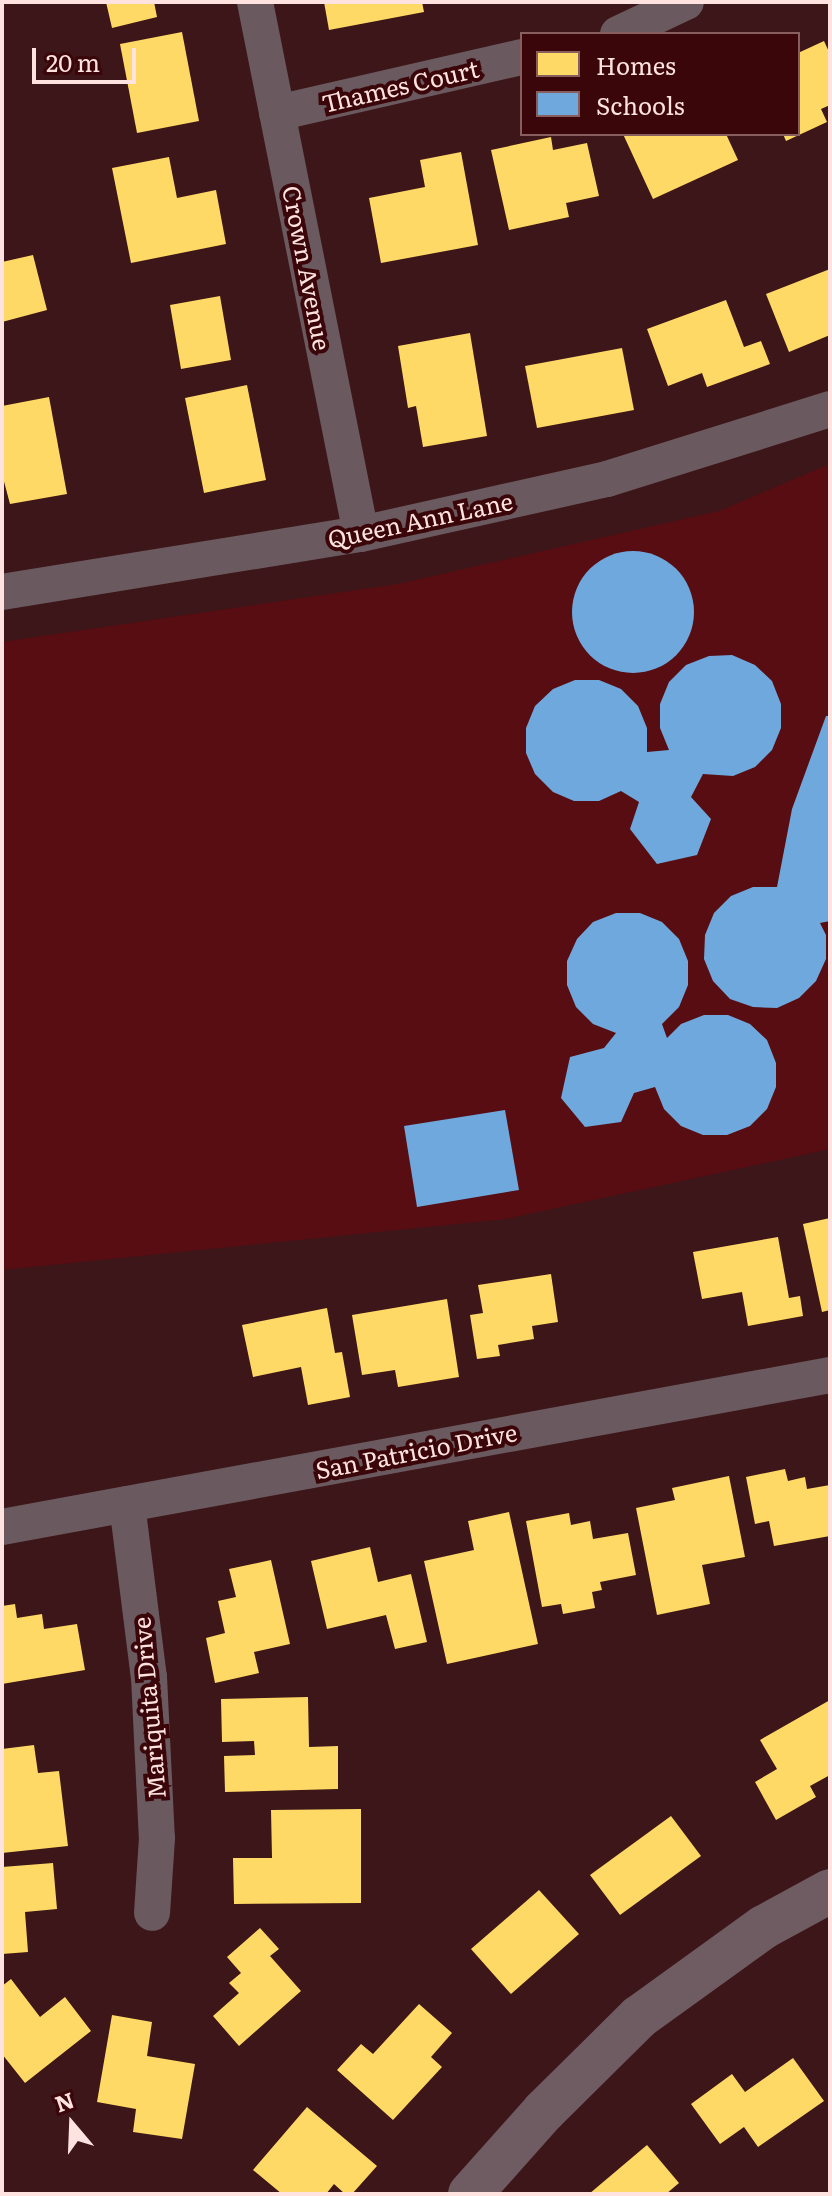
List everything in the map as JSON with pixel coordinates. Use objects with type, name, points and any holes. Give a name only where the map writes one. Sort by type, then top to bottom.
[{"type":"main road","points":[[470,2194],[544,2111],[639,2017],[764,1927],[830,1891]]},
{"type":"street","name":"Crown Avenue","points":[[255,2],[361,534]]},
{"type":"street","points":[[622,32],[686,2]]},
{"type":"street","name":"Thames Court","points":[[277,113],[520,57]]},
{"type":"street","name":"Queen Ann Lane","points":[[2,592],[361,534],[607,479],[830,409]]},
{"type":"street","name":"San Patricio Drive","points":[[2,1527],[830,1375]]},
{"type":"street","name":"Mariquita Drive","points":[[127,1504],[149,1677],[154,1754],[157,1838],[152,1913]]},
{"type":"shaded area","points":[[830,464],[830,1149],[506,1219],[2,1270],[2,642],[398,584],[719,511]]},
{"type":"building: Homes","points":[[106,2],[154,2],[157,17],[112,28]]},
{"type":"building: Homes","points":[[324,2],[422,2],[424,12],[329,30]]},
{"type":"building: Homes","points":[[182,32],[199,121],[137,133],[120,44]]},
{"type":"building: Homes","points":[[824,41],[830,54],[830,105],[821,109],[827,122],[800,135],[800,52]]},
{"type":"building: Homes","points":[[624,136],[727,136],[738,160],[653,199]]},
{"type":"building: Homes","points":[[551,137],[553,150],[587,143],[599,196],[566,203],[569,217],[509,230],[491,150]]},
{"type":"building: Homes","points":[[461,152],[478,245],[381,263],[369,198],[425,187],[420,160]]},
{"type":"building: Homes","points":[[169,157],[177,198],[216,190],[226,244],[131,263],[112,168]]},
{"type":"building: Homes","points":[[33,255],[47,310],[2,322],[2,262]]},
{"type":"building: Homes","points":[[830,269],[830,335],[789,352],[766,294]]},
{"type":"building: Homes","points":[[220,296],[231,360],[181,369],[170,305]]},
{"type":"building: Homes","points":[[726,300],[744,347],[761,341],[770,364],[707,387],[702,373],[668,386],[647,329]]},
{"type":"building: Homes","points":[[470,333],[487,436],[423,447],[416,406],[408,408],[398,346]]},
{"type":"building: Homes","points":[[622,348],[634,410],[537,428],[525,366]]},
{"type":"building: Homes","points":[[247,385],[266,480],[204,493],[185,398]]},
{"type":"building: Homes","points":[[49,397],[67,494],[10,504],[2,474],[2,406]]},
{"type":"building: Homes","points":[[830,1218],[830,1310],[822,1312],[803,1224]]},
{"type":"building: Homes","points":[[778,1237],[789,1298],[800,1296],[803,1316],[748,1326],[742,1292],[702,1299],[693,1252]]},
{"type":"building: Homes","points":[[551,1274],[558,1322],[532,1326],[534,1339],[498,1345],[500,1356],[477,1359],[470,1315],[483,1313],[478,1285]]},
{"type":"building: Homes","points":[[447,1299],[459,1377],[398,1387],[395,1370],[362,1375],[352,1315]]},
{"type":"building: Homes","points":[[327,1308],[335,1353],[342,1352],[350,1397],[308,1405],[301,1367],[253,1377],[242,1325]]},
{"type":"building: Homes","points":[[785,1469],[788,1481],[805,1477],[807,1489],[830,1485],[830,1536],[774,1546],[769,1521],[755,1524],[746,1477]]},
{"type":"building: Homes","points":[[729,1476],[745,1557],[702,1565],[710,1604],[657,1615],[636,1508],[675,1500],[672,1488]]},
{"type":"building: Homes","points":[[509,1512],[538,1644],[447,1664],[424,1561],[474,1550],[468,1521]]},
{"type":"building: Homes","points":[[569,1513],[571,1525],[590,1521],[593,1539],[628,1533],[636,1575],[600,1582],[602,1590],[592,1592],[595,1608],[563,1614],[561,1604],[542,1607],[526,1521]]},
{"type":"building: Homes","points":[[370,1547],[378,1582],[411,1574],[427,1642],[395,1649],[386,1615],[327,1629],[311,1561]]},
{"type":"building: Homes","points":[[271,1560],[290,1644],[254,1652],[259,1673],[215,1683],[206,1638],[225,1633],[218,1601],[236,1597],[229,1569]]},
{"type":"building: Homes","points":[[15,1604],[17,1618],[42,1614],[44,1629],[77,1624],[85,1670],[2,1684],[2,1606]]},
{"type":"building: Homes","points":[[308,1697],[309,1747],[338,1746],[338,1789],[225,1792],[224,1756],[255,1755],[254,1741],[222,1742],[221,1699]]},
{"type":"building: Homes","points":[[830,1700],[830,1775],[810,1786],[816,1797],[776,1820],[755,1782],[777,1769],[760,1740]]},
{"type":"building: Homes","points":[[34,1745],[38,1773],[59,1771],[68,1846],[2,1853],[2,1749]]},
{"type":"building: Homes","points":[[361,1809],[361,1903],[234,1904],[233,1858],[272,1858],[271,1810]]},
{"type":"building: Homes","points":[[671,1816],[701,1856],[620,1915],[590,1875]]},
{"type":"building: Homes","points":[[53,1863],[57,1909],[25,1912],[28,1952],[2,1954],[2,1867]]},
{"type":"building: Homes","points":[[539,1890],[579,1934],[511,1994],[471,1949]]},
{"type":"building: Homes","points":[[260,1928],[279,1949],[270,1956],[301,1991],[239,2046],[213,2016],[239,1993],[229,1983],[241,1973],[227,1957]]},
{"type":"building: Homes","points":[[11,1979],[40,2017],[65,1997],[91,2031],[25,2083],[2,2054],[2,1986]]},
{"type":"building: Homes","points":[[419,2004],[452,2033],[431,2057],[442,2067],[393,2120],[337,2070],[361,2044],[373,2054]]},
{"type":"building: Homes","points":[[112,2015],[152,2022],[147,2056],[195,2064],[182,2139],[133,2132],[136,2109],[97,2102]]},
{"type":"building: Homes","points":[[793,2058],[824,2101],[758,2147],[744,2127],[720,2144],[691,2104],[732,2074],[745,2092]]},
{"type":"building: Homes","points":[[307,2107],[377,2166],[352,2194],[345,2194],[334,2184],[326,2194],[282,2194],[253,2170]]},
{"type":"building: Homes","points":[[647,2145],[679,2183],[666,2194],[589,2194]]},
{"type":"building: Schools","points":[[633,551],[656,556],[676,569],[689,589],[694,612],[689,635],[676,655],[656,668],[633,673],[610,668],[590,655],[577,635],[572,612],[577,589],[590,569],[610,556]]},
{"type":"building: Schools","points":[[732,655],[755,665],[772,681],[781,704],[781,728],[772,750],[755,767],[733,776],[703,774],[691,797],[711,819],[697,855],[657,864],[630,829],[639,802],[621,791],[599,801],[574,801],[553,792],[535,774],[526,753],[526,728],[535,706],[553,689],[575,680],[599,680],[621,689],[638,706],[647,728],[647,752],[669,750],[660,728],[660,704],[669,682],[686,665],[709,656]]},
{"type":"building: Schools","points":[[826,716],[830,716],[830,921],[820,923],[826,935],[826,959],[816,981],[799,998],[777,1008],[753,1007],[730,999],[713,981],[704,959],[705,935],[714,913],[731,896],[753,887],[777,887],[792,809]]},
{"type":"building: Schools","points":[[616,913],[640,913],[662,922],[679,939],[688,961],[688,985],[679,1007],[662,1024],[667,1038],[681,1024],[704,1015],[728,1015],[750,1024],[767,1040],[776,1063],[776,1087],[767,1109],[750,1126],[727,1135],[703,1135],[681,1126],[664,1109],[655,1087],[634,1093],[621,1122],[585,1127],[561,1098],[570,1057],[604,1048],[616,1033],[593,1024],[576,1007],[567,985],[567,961],[577,939],[593,922]]},
{"type":"building: Schools","points":[[505,1110],[519,1190],[417,1207],[404,1126]]}]
